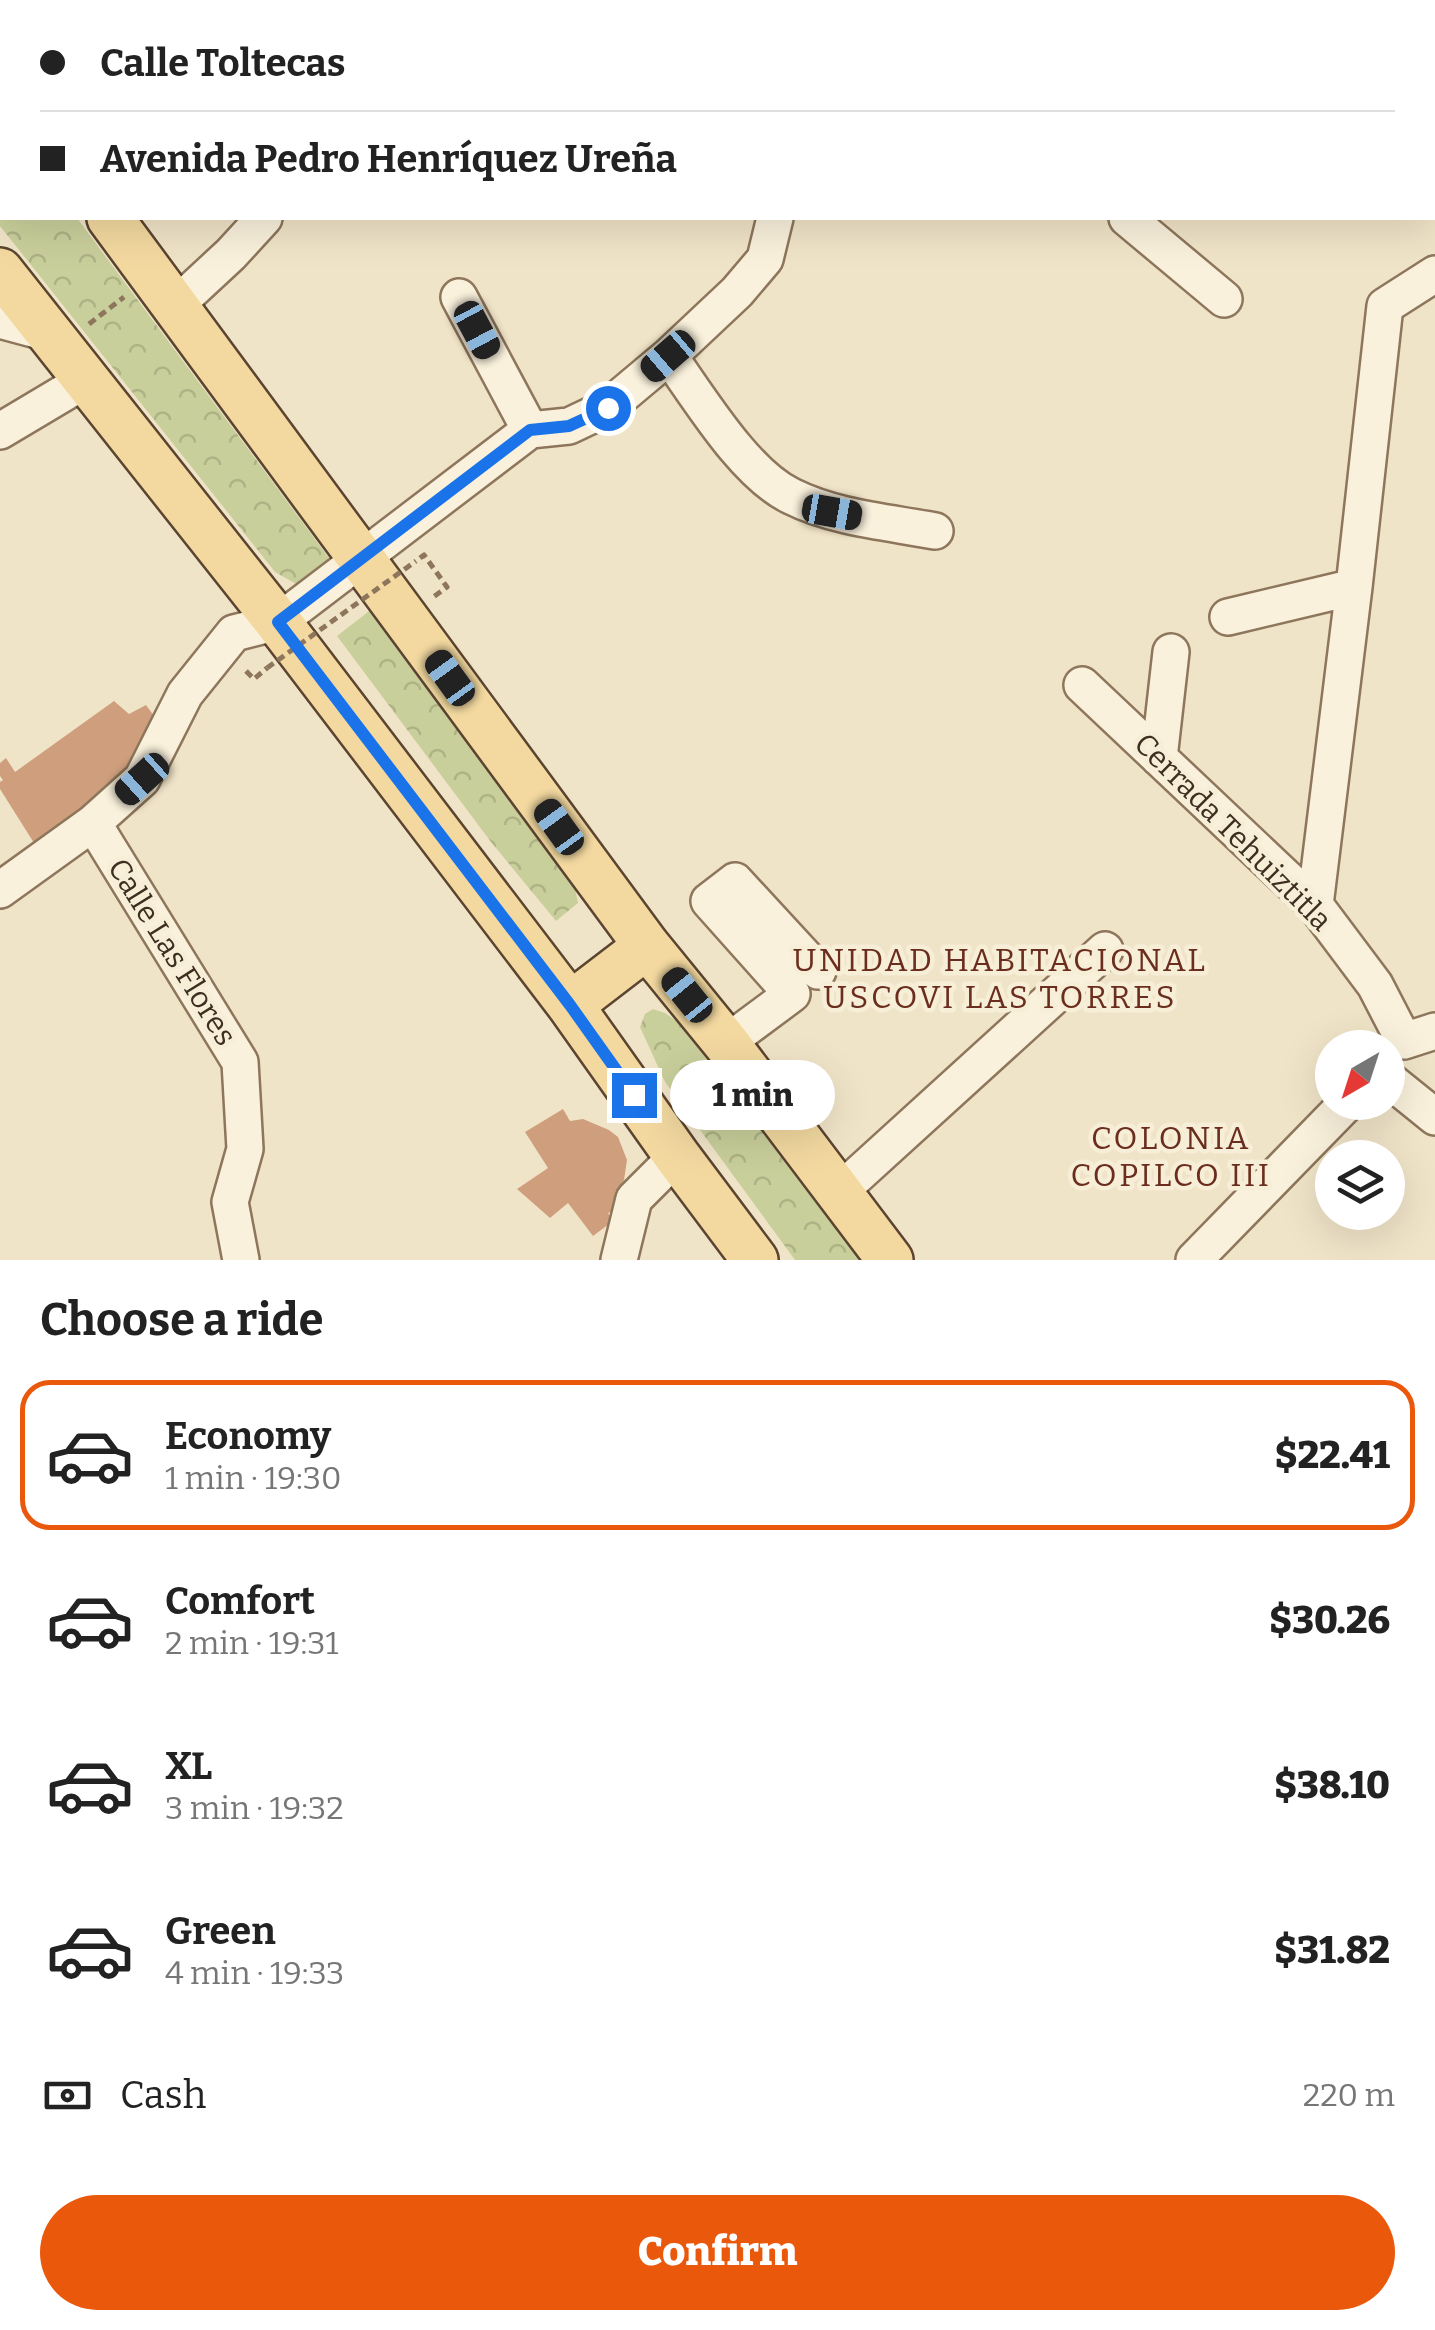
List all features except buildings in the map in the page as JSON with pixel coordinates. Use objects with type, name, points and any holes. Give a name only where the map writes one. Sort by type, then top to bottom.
[{"type":"main road","points":[[112,220],[647,946],[726,1043],[890,1260]]},
{"type":"main road","points":[[3,291],[64,354],[278,622],[570,1005],[755,1260]]},
{"type":"main road","points":[[570,1005],[647,946]]},
{"type":"street","points":[[164,290],[231,254],[262,220]]},
{"type":"street","points":[[0,890],[92,824],[142,779],[184,694],[234,634],[278,622],[530,430],[569,426],[608,408],[738,292],[765,260],[774,220]]},
{"type":"street","points":[[1129,220],[1224,299]]},
{"type":"street","points":[[1315,904],[1384,306],[1435,274]]},
{"type":"street","points":[[459,297],[530,430]]},
{"type":"street","points":[[0,430],[64,354]]},
{"type":"street","points":[[668,356],[750,466],[789,495],[832,512],[935,532]]},
{"type":"street","points":[[1228,617],[1354,586]]},
{"type":"street","points":[[1159,758],[1171,652]]},
{"type":"street","name":"Cerrada Tehuiztitla","points":[[1082,685],[1315,904],[1375,986],[1409,1044]]},
{"type":"street","name":"Calle Las Flores","points":[[92,824],[240,1062],[245,1149],[230,1202],[241,1260]]},
{"type":"street","points":[[726,1043],[792,994],[710,900],[722,890],[735,880],[818,970]]},
{"type":"street","points":[[839,1192],[1105,950]]},
{"type":"street","points":[[1409,1044],[1435,1005]]},
{"type":"street","points":[[1405,1093],[1435,1117]]},
{"type":"street","points":[[1194,1260],[1330,1120]]},
{"type":"street","points":[[620,1260],[634,1199],[677,1156]]},
{"type":"path","points":[[64,354],[164,290]]},
{"type":"path","points":[[254,679],[424,554],[447,588]]},
{"type":"green space","points":[[0,220],[78,220],[329,558],[322,574],[298,585],[275,572],[0,226]]},
{"type":"green space","points":[[373,608],[569,858],[578,903],[556,921],[491,842],[337,636]]},
{"type":"green space","points":[[653,1009],[685,1027],[864,1260],[795,1260],[665,1082],[640,1027],[645,1014]]},
{"type":"district","name":"UNIDAD HABITACIONAL USCOVI LAS TORRES","points":[[1000,978]]},
{"type":"district","name":"COLONIA COPILCO III","points":[[1171,1156]]},
{"type":"route","points":[[608,408],[569,426],[530,430],[278,622],[634,1095]]}]
